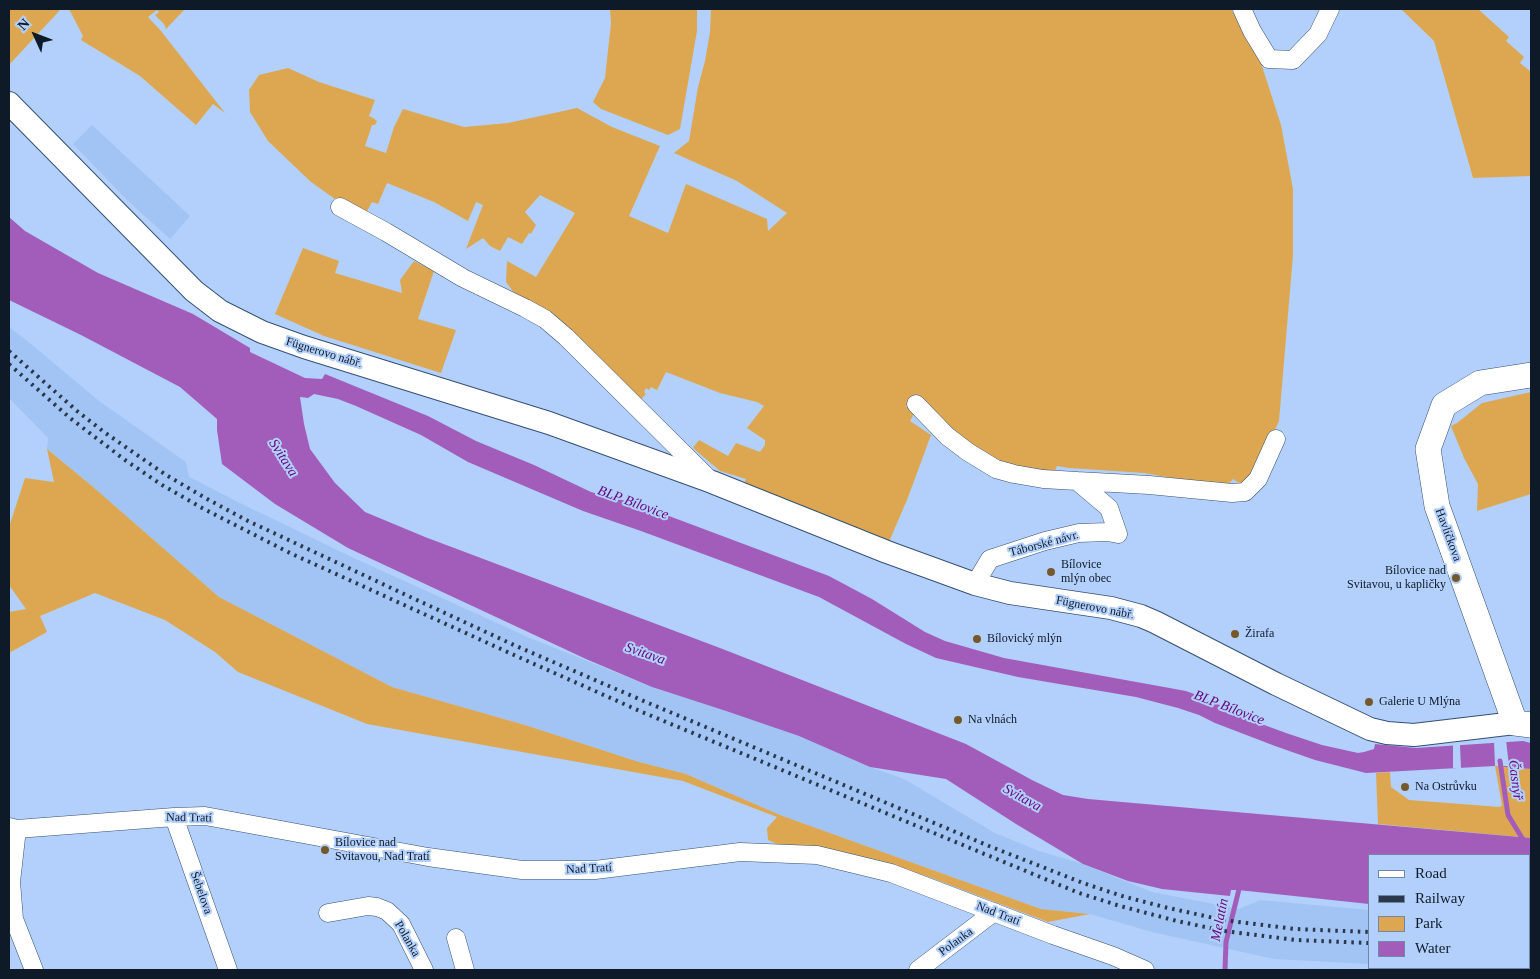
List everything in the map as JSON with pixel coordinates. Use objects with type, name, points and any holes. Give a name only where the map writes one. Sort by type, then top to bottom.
[{"type":"main road","name":"Havlíčkova","points":[[1523,724],[1437,506],[1428,449],[1444,405],[1480,382],[1531,374]]},
{"type":"street","points":[[1242,9],[1252,31],[1269,59],[1293,60],[1318,34],[1330,9]]},
{"type":"street","name":"Fügnerovo nábř.","points":[[9,103],[194,291],[220,310],[262,332],[548,423],[712,482],[887,552],[975,584],[1010,593],[1111,608],[1141,616],[1362,726],[1378,731],[1397,735],[1414,735],[1523,724]]},
{"type":"street","name":"Fügnerovo nábř.","points":[[340,207],[386,232],[462,278],[545,319],[566,337],[712,482]]},
{"type":"street","points":[[916,404],[947,436],[968,452],[996,469],[1043,479],[1149,485],[1232,493],[1245,492],[1258,479],[1276,439]]},
{"type":"street","name":"Táborské návr.","points":[[975,584],[990,559],[1045,541],[1079,534],[1108,532],[1118,534],[1110,508],[1077,481]]},
{"type":"street","name":"Nad Tratí","points":[[34,970],[14,919],[11,882],[13,828],[205,816],[428,858],[522,870],[595,870],[740,852],[817,855],[891,873],[1053,935],[1114,956],[1145,970]]},
{"type":"street","name":"Šebelova","points":[[174,817],[228,970]]},
{"type":"street","name":"Polanka","points":[[328,913],[368,906],[387,911],[401,924],[424,970]]},
{"type":"street","name":"Polanka","points":[[918,970],[994,912]]},
{"type":"street","points":[[456,938],[465,970]]},
{"type":"shaded area","points":[[92,125],[190,216],[170,239],[126,199],[73,144]]},
{"type":"shaded area","points":[[9,327],[99,401],[186,462],[189,477],[356,559],[530,638],[652,687],[799,736],[870,767],[904,779],[995,833],[1039,851],[1083,864],[1152,892],[1239,909],[1260,900],[1368,910],[1368,964],[1274,959],[1152,932],[1090,914],[1041,909],[780,815],[686,774],[639,762],[525,725],[392,687],[219,597],[47,449],[48,438],[9,398]]},
{"type":"green space","points":[[9,9],[61,9],[9,65]]},
{"type":"green space","points":[[69,9],[185,9],[166,29],[164,24],[155,15],[159,12],[157,10],[148,17],[225,113],[213,104],[196,125],[140,76],[81,40],[83,36]]},
{"type":"green space","points":[[610,9],[697,9],[697,31],[680,129],[668,135],[601,109],[593,102],[605,78],[611,23]]},
{"type":"green space","points":[[711,9],[1231,9],[1261,63],[1281,125],[1293,189],[1293,255],[1279,421],[1253,477],[1242,485],[1233,479],[1228,485],[1222,487],[1144,473],[1057,466],[1053,475],[1000,464],[970,447],[913,398],[906,406],[914,414],[910,421],[931,435],[907,500],[888,544],[743,486],[746,479],[720,471],[693,448],[699,440],[728,456],[736,443],[760,452],[765,445],[765,440],[747,428],[764,406],[757,402],[720,393],[666,372],[657,390],[651,387],[649,390],[646,388],[644,392],[646,394],[639,401],[515,294],[506,282],[507,261],[536,277],[575,213],[540,195],[525,212],[536,225],[522,244],[508,237],[500,251],[490,246],[483,238],[466,249],[483,205],[476,202],[468,221],[434,202],[387,183],[378,204],[372,202],[366,213],[335,199],[311,182],[268,141],[250,112],[249,90],[259,75],[288,68],[319,82],[375,100],[369,116],[377,121],[375,125],[372,125],[365,146],[386,153],[394,127],[403,109],[464,127],[508,123],[577,108],[612,127],[660,146],[629,216],[668,233],[686,184],[767,219],[768,231],[787,213],[737,181],[674,153],[689,141],[710,32]]},
{"type":"green space","points":[[1401,9],[1478,9],[1509,37],[1506,41],[1524,57],[1520,63],[1531,70],[1531,176],[1473,178],[1434,41]]},
{"type":"green space","points":[[303,248],[339,261],[335,273],[402,293],[400,280],[414,261],[434,271],[418,319],[456,330],[441,373],[324,336],[275,314]]},
{"type":"green space","points":[[1531,392],[1531,494],[1477,511],[1478,484],[1464,458],[1451,426],[1482,403]]},
{"type":"green space","points":[[47,449],[219,597],[392,687],[525,725],[639,762],[686,774],[780,815],[1041,909],[1090,914],[1048,922],[929,877],[857,856],[781,846],[768,840],[767,828],[777,817],[683,781],[367,724],[238,672],[215,652],[165,620],[95,593],[40,616],[47,632],[9,653],[9,612],[26,609],[9,585],[9,527],[25,478],[54,482]]},
{"type":"green space","points":[[1495,766],[1531,769],[1531,838],[1378,824],[1376,773],[1390,772],[1391,787],[1409,800],[1500,807],[1502,805]]},
{"type":"green space","points":[[1406,969],[1466,969],[1466,970]]},
{"type":"water","points":[[9,217],[25,231],[98,273],[193,314],[250,348],[250,352],[305,378],[322,379],[325,374],[428,416],[476,441],[534,465],[591,492],[649,507],[829,576],[872,599],[925,632],[945,641],[1004,658],[1186,691],[1248,719],[1286,733],[1322,745],[1358,753],[1374,749],[1375,744],[1416,748],[1523,741],[1531,743],[1531,769],[1495,766],[1366,773],[1315,760],[1178,708],[1136,697],[1018,677],[936,658],[819,597],[583,511],[468,462],[421,435],[356,406],[338,399],[314,394],[308,398],[300,397],[310,449],[335,483],[365,512],[425,537],[720,648],[966,744],[1063,795],[1088,799],[1531,838],[1531,888],[1530,854],[1368,854],[1368,904],[1238,890],[1231,890],[1230,896],[1162,889],[1128,881],[1083,864],[946,779],[870,767],[799,736],[652,687],[586,659],[348,548],[275,504],[222,464],[217,419],[180,387],[9,300]]},
{"type":"pier","points":[[1506,740],[1509,766],[1495,766],[1494,741]]},
{"type":"pier","points":[[1453,745],[1460,745],[1461,768],[1453,768]]},
{"type":"waterway","name":"Časnýř","points":[[1500,761],[1508,815],[1522,838],[1531,848]]},
{"type":"waterway","name":"Melatín","points":[[1225,970],[1226,942],[1240,885]]},
{"type":"railway","points":[[9,351],[77,411],[104,432],[166,475],[209,500],[248,521],[516,646],[646,702],[989,846],[1083,883],[1122,896],[1223,920],[1295,929],[1368,932]]},
{"type":"railway","points":[[9,364],[70,418],[125,460],[162,485],[204,509],[290,553],[642,712],[1079,893],[1177,921],[1224,931],[1296,940],[1368,943]]},
{"type":"place","name":"Bílovice mlýn obec","points":[[1051,572]]},
{"type":"place","name":"Bílovice nad Svitavou, u kapličky","points":[[1456,578]]},
{"type":"place","name":"Žirafa","points":[[1235,634]]},
{"type":"place","name":"Bílovický mlýn","points":[[977,639]]},
{"type":"place","name":"Galerie U Mlýna","points":[[1369,702]]},
{"type":"place","name":"Na vlnách","points":[[958,720]]},
{"type":"place","name":"Na Ostrůvku","points":[[1405,787]]},
{"type":"place","name":"Bílovice nad Svitavou, Nad Tratí","points":[[325,850]]},
{"type":"water label","name":"Svitava","points":[[283,458]]},
{"type":"water label","name":"BLP Bílovice","points":[[633,503]]},
{"type":"water label","name":"Svitava","points":[[645,654]]},
{"type":"water label","name":"BLP Bílovice","points":[[1229,708]]},
{"type":"water label","name":"Svitava","points":[[1022,798]]}]
